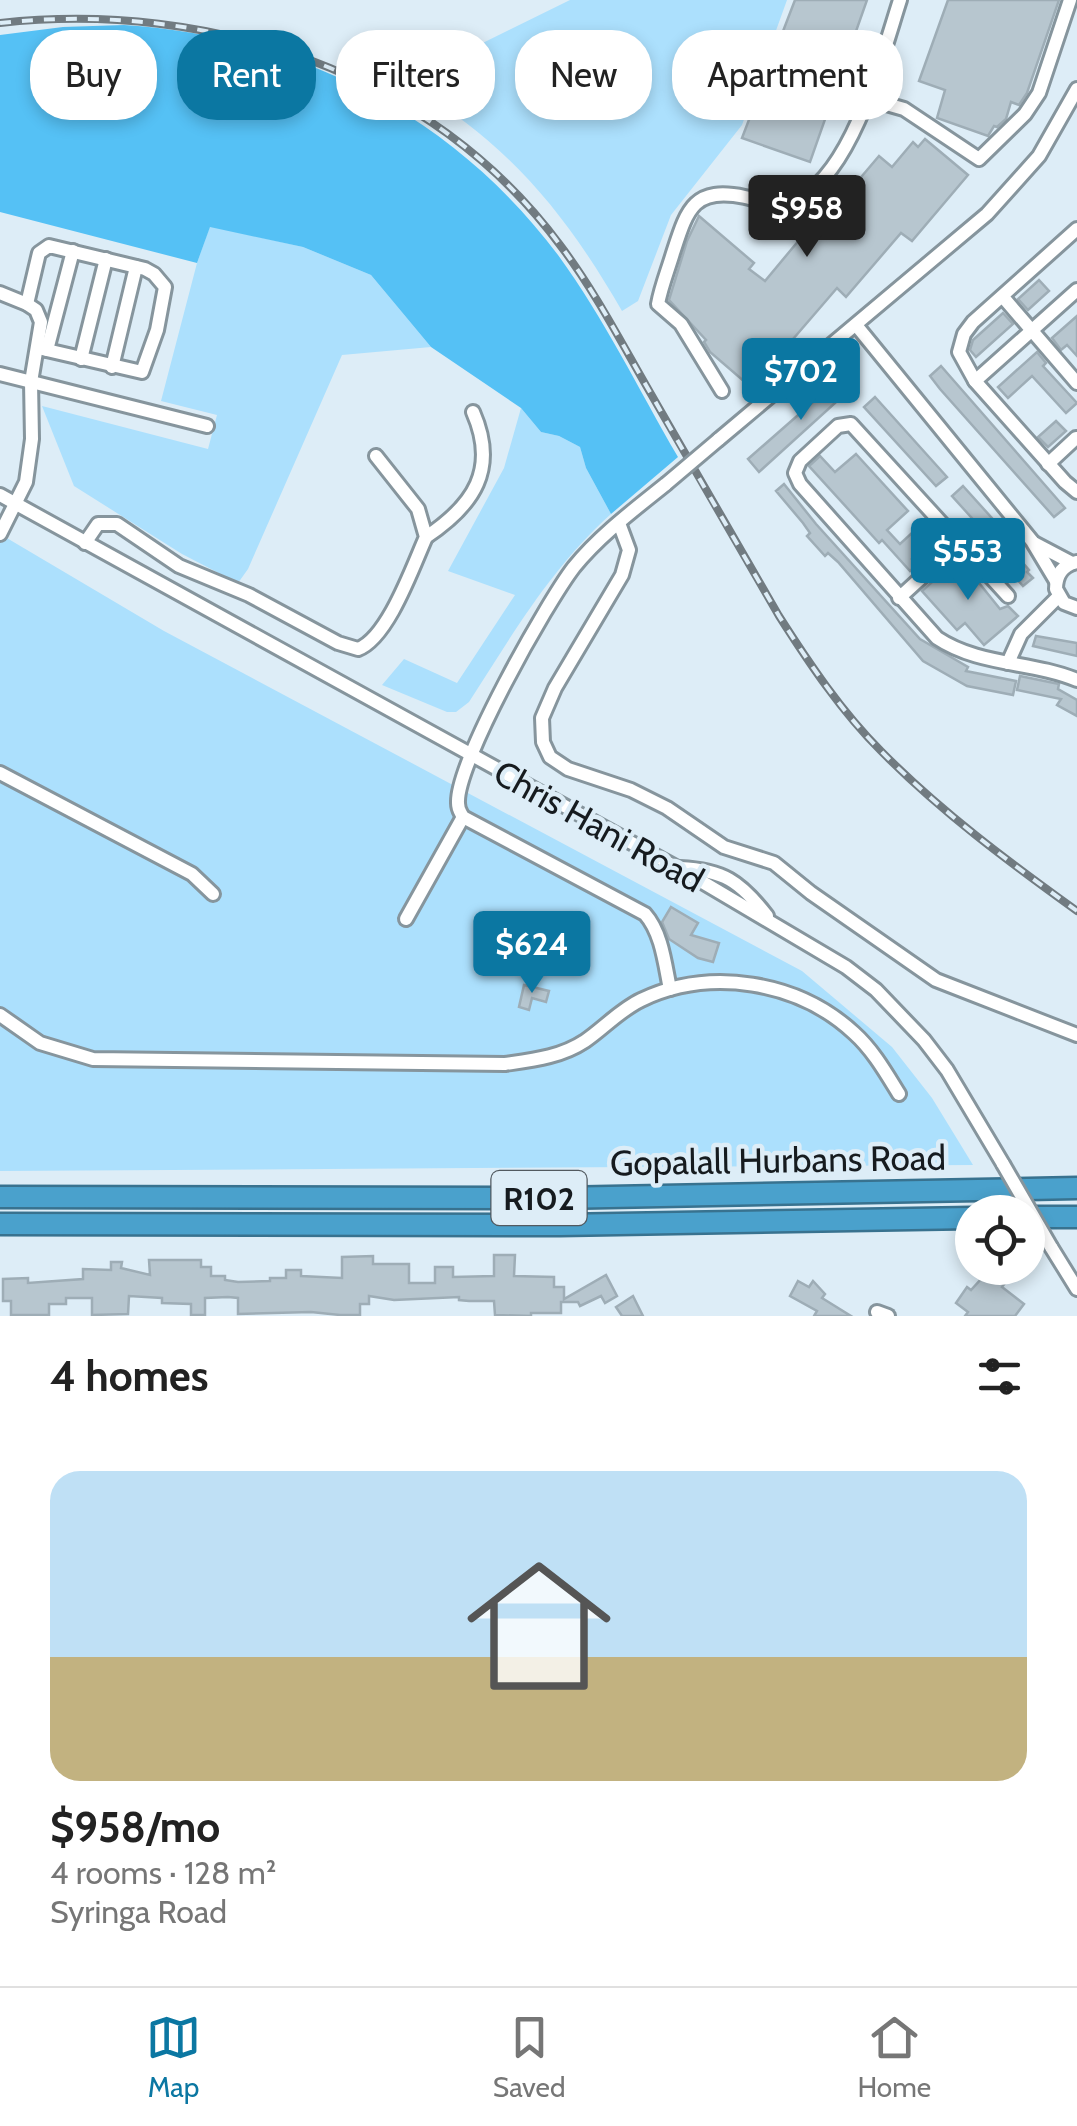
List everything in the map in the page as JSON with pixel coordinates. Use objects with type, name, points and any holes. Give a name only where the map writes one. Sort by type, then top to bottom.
[{"type":"highway","name":"Gopalall Hurbans Road","points":[[0,1197],[558,1198],[1077,1188]]},
{"type":"highway","points":[[1045,1217],[1077,1217]]},
{"type":"highway","name":"Gopalall Hurbans Road","points":[[0,1224],[540,1225],[955,1218]]},
{"type":"street","points":[[891,30],[900,0]]},
{"type":"street","points":[[903,108],[979,159],[1025,114],[1039,93],[1070,0]]},
{"type":"street","points":[[670,989],[663,952],[645,914],[463,818],[457,802],[471,756],[548,606],[576,565],[619,522],[974,224],[1016,184],[1058,127],[1077,89]]},
{"type":"street","points":[[722,391],[681,324],[658,304],[685,215],[698,200],[719,193],[766,204],[788,204],[803,197],[838,158],[858,120]]},
{"type":"street","points":[[1077,229],[973,322],[961,343],[962,360],[975,381],[1077,492]]},
{"type":"street","points":[[27,304],[38,253],[49,246],[136,267],[160,280],[165,288],[165,300],[142,372],[43,349]]},
{"type":"street","points":[[0,534],[26,482],[31,382],[73,251]]},
{"type":"street","points":[[81,359],[106,259]]},
{"type":"street","points":[[112,367],[136,267]]},
{"type":"street","points":[[975,381],[1077,290]]},
{"type":"street","points":[[0,293],[36,310],[43,349]]},
{"type":"street","points":[[1003,297],[1077,383]]},
{"type":"street","points":[[856,325],[1032,542],[1056,581],[1058,597],[1021,634],[1008,663]]},
{"type":"street","points":[[0,374],[207,426]]},
{"type":"street","points":[[85,543],[98,524],[117,524],[179,566],[358,649],[374,639],[383,625],[426,537],[464,507],[480,477],[485,449],[473,412]]},
{"type":"street","points":[[1008,596],[851,424],[838,426],[800,461],[795,473],[800,484],[937,638],[954,649],[1077,680]]},
{"type":"street","points":[[1048,464],[1076,438]]},
{"type":"street","points":[[376,456],[418,509],[426,537]]},
{"type":"street","name":"Chris Hani Road","points":[[0,495],[677,868],[846,967],[900,1013],[947,1070],[1077,1290]]},
{"type":"street","points":[[619,522],[629,550],[622,575],[555,688],[542,718],[550,757],[568,769],[631,790],[666,808],[724,847],[774,863],[811,894],[936,980],[1077,1035]]},
{"type":"street","points":[[1032,542],[1075,563]]},
{"type":"street","points":[[899,598],[958,544]]},
{"type":"street","points":[[1056,581],[1064,567],[1075,563]]},
{"type":"street","points":[[1058,597],[1075,608]]},
{"type":"street","points":[[1043,615],[1075,608]]},
{"type":"street","points":[[0,773],[192,874],[212,894]]},
{"type":"street","points":[[406,919],[463,818]]},
{"type":"street","points":[[0,1015],[40,1044],[93,1060],[505,1064],[566,1052],[635,1003],[670,989],[728,982],[759,985],[822,1008],[855,1034],[899,1094]]},
{"type":"shaded area","points":[[570,0],[787,0],[776,30],[672,30],[672,120],[744,120],[671,215],[638,301],[622,311],[579,243],[533,184],[462,120],[495,120],[495,37]]},
{"type":"shaded area","points":[[124,25],[177,31],[177,120],[316,120],[316,69],[336,78],[336,120],[413,120],[420,124],[470,162],[516,205],[558,255],[606,329],[678,457],[611,514],[586,468],[580,447],[541,432],[521,408],[431,347],[371,275],[303,247],[210,227],[197,263],[0,212],[0,35],[30,31],[30,120],[157,120],[157,30],[39,30]]},
{"type":"shaded area","points":[[210,226],[303,247],[371,275],[431,347],[342,355],[248,569],[238,583],[182,554],[74,486],[42,406],[208,449],[217,415],[161,401]]},
{"type":"shaded area","points":[[521,408],[541,432],[580,447],[586,468],[611,514],[551,580],[469,702],[456,712],[447,712],[382,685],[404,659],[457,683],[515,595],[448,571],[504,468]]},
{"type":"shaded area","points":[[0,534],[164,631],[802,971],[892,1047],[932,1098],[973,1165],[0,1171]]},
{"type":"building","points":[[795,0],[867,0],[856,30],[783,30]]},
{"type":"building","points":[[948,0],[1059,0],[1027,93],[1019,105],[1011,102],[1006,119],[994,126],[988,136],[937,118],[945,90],[919,81]]},
{"type":"building","points":[[749,120],[825,120],[810,162],[742,138]]},
{"type":"building","points":[[925,139],[968,175],[912,241],[901,233],[846,297],[837,288],[787,346],[781,341],[746,383],[710,352],[706,340],[669,300],[699,216],[754,263],[749,269],[765,281],[800,239],[806,242],[842,199],[837,195],[846,184],[851,189],[879,156],[892,167],[913,142],[918,147]]},
{"type":"building","points":[[1039,280],[1049,291],[1028,310],[1018,299]]},
{"type":"building","points":[[1003,313],[1013,324],[976,357],[970,350],[973,340]]},
{"type":"building","points":[[1077,316],[1077,356],[1067,345],[1061,350],[1052,338]]},
{"type":"building","points":[[1037,352],[1046,363],[1043,366],[1077,403],[1066,413],[1032,376],[1008,398],[998,387]]},
{"type":"building","points":[[941,366],[1065,508],[1054,517],[930,376]]},
{"type":"building","points":[[846,373],[856,384],[759,472],[748,459]]},
{"type":"building","points":[[875,397],[947,477],[936,486],[864,407]]},
{"type":"building","points":[[1056,421],[1066,431],[1048,447],[1038,437]]},
{"type":"building","points":[[856,454],[908,511],[887,530],[900,544],[914,531],[918,536],[930,525],[939,535],[912,559],[918,564],[910,571],[809,466],[820,456],[835,472]]},
{"type":"building","points":[[784,484],[920,639],[968,667],[966,671],[1016,681],[1013,695],[967,686],[923,661],[838,562],[828,553],[825,556],[807,536],[810,533],[776,491]]},
{"type":"building","points":[[963,486],[1000,527],[995,531],[1029,570],[1033,578],[1023,586],[984,542],[978,548],[968,537],[979,526],[952,496]]},
{"type":"building","points":[[959,558],[1000,609],[1008,606],[1018,616],[984,645],[965,623],[957,630],[922,591]]},
{"type":"building","points":[[1036,636],[1077,643],[1077,656],[1033,646]]},
{"type":"building","points":[[1020,676],[1059,684],[1058,689],[1077,700],[1077,716],[1057,705],[1061,699],[1017,690]]},
{"type":"building","points":[[671,907],[698,923],[691,935],[719,943],[713,962],[698,958],[669,939],[662,922]]},
{"type":"building","points":[[524,985],[549,991],[546,1002],[532,998],[529,1010],[519,1007]]},
{"type":"building","points":[[494,1255],[515,1255],[514,1276],[554,1277],[554,1287],[564,1287],[564,1299],[606,1275],[617,1296],[605,1303],[601,1296],[580,1306],[578,1302],[561,1302],[561,1313],[531,1316],[495,1315],[494,1301],[459,1297],[394,1300],[369,1296],[369,1304],[360,1304],[360,1315],[238,1314],[238,1298],[228,1297],[205,1298],[205,1315],[191,1315],[191,1304],[129,1296],[128,1314],[92,1315],[92,1298],[66,1298],[66,1304],[49,1304],[49,1315],[11,1315],[11,1301],[3,1301],[3,1279],[28,1278],[28,1283],[83,1279],[83,1269],[111,1270],[111,1262],[122,1262],[121,1268],[150,1275],[149,1260],[201,1260],[201,1267],[211,1267],[211,1276],[225,1276],[225,1280],[238,1282],[286,1278],[286,1270],[301,1270],[301,1276],[342,1278],[342,1257],[373,1256],[373,1264],[409,1264],[409,1283],[435,1283],[435,1267],[453,1267],[453,1277],[494,1276]]},
{"type":"building","points":[[798,1281],[809,1287],[813,1281],[825,1294],[822,1298],[851,1316],[814,1316],[817,1311],[790,1296]]},
{"type":"building","points":[[976,1285],[1004,1285],[1024,1304],[1015,1316],[965,1316],[968,1312],[956,1303],[967,1287],[971,1290]]},
{"type":"building","points":[[633,1296],[643,1316],[622,1316],[616,1307]]},
{"type":"railway","points":[[0,23],[79,19],[159,24],[236,38],[311,61],[382,93],[448,134],[508,185],[573,263],[779,616],[852,720],[951,815],[1077,911]]}]
